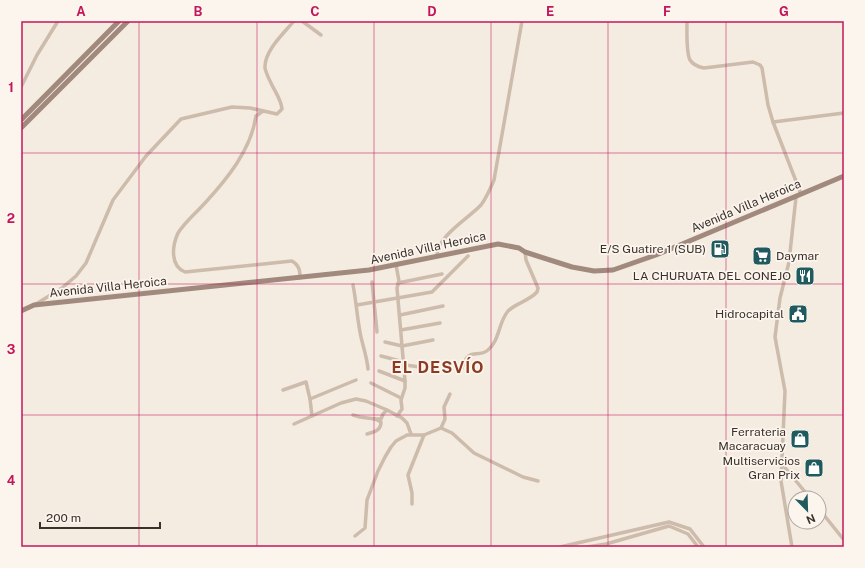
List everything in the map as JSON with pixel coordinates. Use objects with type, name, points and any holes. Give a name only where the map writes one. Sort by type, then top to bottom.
[{"type":"main road","points":[[22,118],[119,21]]},
{"type":"main road","points":[[21,128],[128,21]]},
{"type":"main road","name":"Avenida Villa Heroica","points":[[21,311],[34,305],[369,270],[498,244],[519,248],[525,252],[572,267],[594,271],[613,270],[656,255],[844,176]]},
{"type":"street","points":[[21,87],[37,54],[58,21]]},
{"type":"street","points":[[34,305],[62,288],[76,276],[86,263],[113,200],[146,156],[181,119],[232,107],[250,108],[276,114],[282,109],[281,102],[270,82],[265,68],[267,56],[294,21]]},
{"type":"street","points":[[302,21],[321,35]]},
{"type":"street","points":[[436,256],[442,243],[457,225],[480,205],[488,194],[494,180],[522,21]]},
{"type":"street","points":[[687,21],[690,61],[698,67],[704,68],[753,62],[760,65],[762,68],[768,106],[801,194]]},
{"type":"street","points":[[263,111],[256,116],[248,143],[230,174],[178,233],[175,240],[174,258],[176,265],[180,270],[185,272],[292,261],[297,264],[299,268],[300,278]]},
{"type":"street","points":[[773,122],[844,113]]},
{"type":"street","points":[[792,547],[781,481],[785,391],[775,338],[780,298],[789,262],[796,197]]},
{"type":"street","points":[[462,368],[469,355],[486,351],[494,343],[499,327],[508,312],[537,292],[538,288],[526,260],[525,252]]},
{"type":"street","points":[[357,304],[432,292],[468,256]]},
{"type":"street","points":[[396,265],[405,381],[405,388],[401,398],[402,409],[397,416]]},
{"type":"street","points":[[398,283],[442,274]]},
{"type":"street","points":[[372,282],[376,332]]},
{"type":"street","points":[[353,285],[360,332],[368,369]]},
{"type":"street","points":[[400,315],[443,306]]},
{"type":"street","points":[[401,330],[440,323]]},
{"type":"street","points":[[385,342],[402,346],[433,340]]},
{"type":"street","points":[[381,356],[404,364],[420,367]]},
{"type":"street","points":[[379,371],[405,381]]},
{"type":"street","points":[[310,399],[356,380]]},
{"type":"street","points":[[283,390],[306,382],[312,416]]},
{"type":"street","points":[[371,383],[401,398]]},
{"type":"street","points":[[355,536],[365,528],[367,500],[385,457],[396,441],[403,436],[411,434],[424,436],[441,428],[445,419],[444,407],[450,394]]},
{"type":"street","points":[[294,424],[356,399],[366,401],[402,418],[407,423],[411,434]]},
{"type":"street","points":[[354,414],[360,417],[381,419],[387,410]]},
{"type":"street","points":[[367,434],[378,430],[380,422],[375,419]]},
{"type":"street","points":[[441,428],[452,434],[474,453],[523,477],[538,481]]},
{"type":"street","points":[[412,504],[412,493],[408,475],[424,436]]},
{"type":"street","points":[[781,463],[803,490]]},
{"type":"street","points":[[827,519],[844,540]]},
{"type":"street","points":[[560,547],[669,522],[690,529],[704,547]]},
{"type":"street","points":[[587,547],[606,544],[669,526],[688,534],[698,547]]},
{"type":"place","name":"E/S Guatire 1 (SUB)","points":[[720,249]]},
{"type":"place","name":"Daymar","points":[[762,256]]},
{"type":"place","name":"LA CHURUATA DEL CONEJO","points":[[805,276]]},
{"type":"place","name":"Hidrocapital","points":[[798,314]]},
{"type":"place","name":"Ferrateria Macaracuay","points":[[800,439]]},
{"type":"place","name":"Multiservicios Gran Prix","points":[[814,468]]},
{"type":"district","name":"EL DESVÍO","points":[[438,367]]}]
